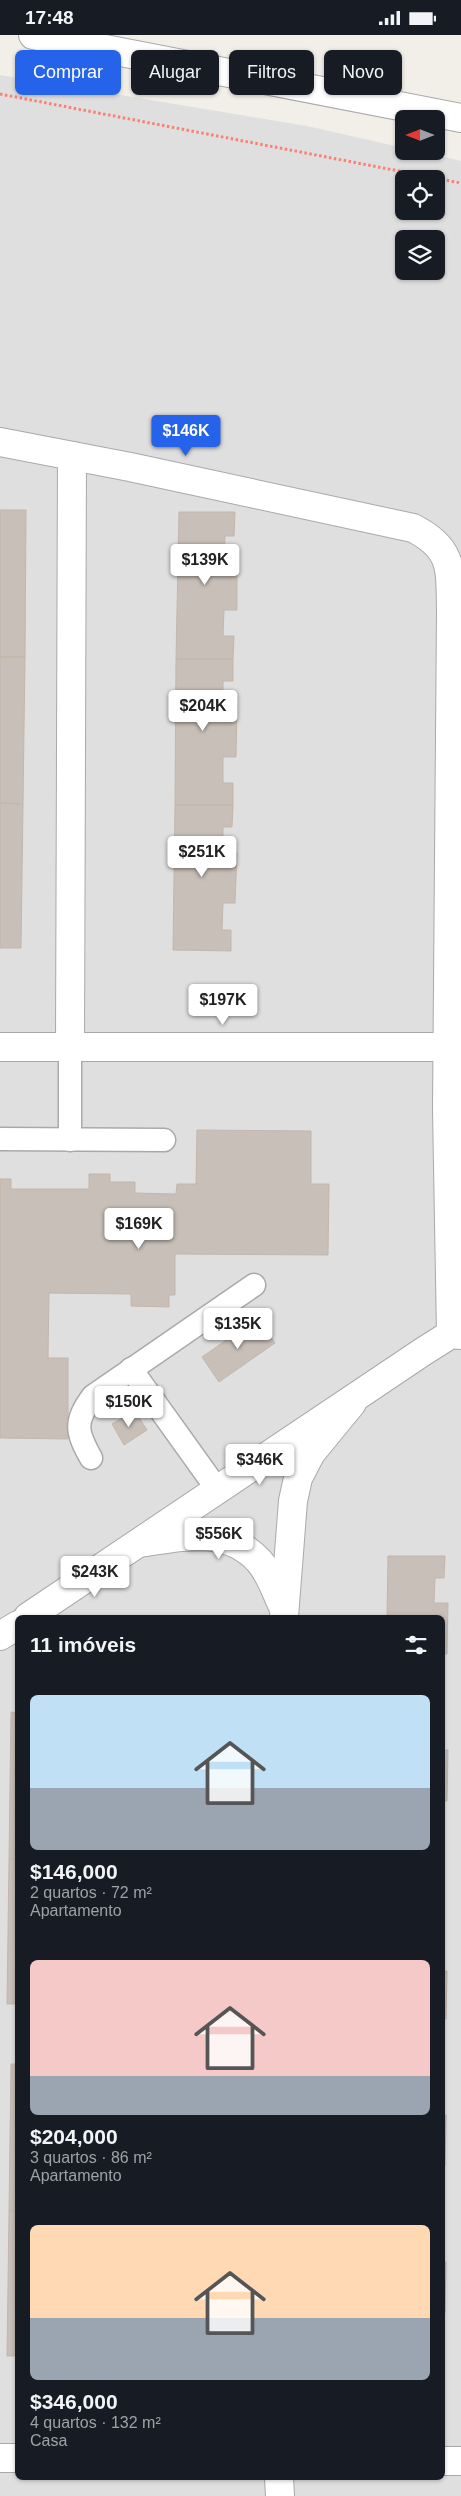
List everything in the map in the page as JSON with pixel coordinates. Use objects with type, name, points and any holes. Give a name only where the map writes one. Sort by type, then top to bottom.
[{"type":"street","points":[[33,35],[461,118]]},
{"type":"street","points":[[0,442],[72,455],[413,528],[433,538],[445,555],[450,578],[451,611],[447,1047],[448,1240],[456,1334],[358,1395],[31,1615]]},
{"type":"street","points":[[70,1047],[72,455]]},
{"type":"street","points":[[0,1047],[447,1047]]},
{"type":"street","points":[[284,1613],[293,1501],[298,1478],[311,1453],[358,1395]]},
{"type":"street","points":[[139,1543],[196,1535],[215,1535],[237,1544],[260,1562],[284,1613]]},
{"type":"street","points":[[0,1636],[15,1627]]},
{"type":"street","points":[[0,2458],[15,2458]]},
{"type":"street","points":[[445,2461],[461,2461]]},
{"type":"street","points":[[279,2480],[280,2496]]},
{"type":"lane","points":[[70,1047],[70,1140]]},
{"type":"lane","points":[[0,1139],[164,1140]]},
{"type":"lane","points":[[91,1458],[78,1435],[80,1414],[93,1396],[254,1285]]},
{"type":"lane","points":[[131,1369],[218,1489]]},
{"type":"path","points":[[0,94],[461,183]]},
{"type":"shaded area","points":[[0,75],[15,77],[15,95],[120,95],[307,126],[395,146],[395,160],[445,160],[445,157],[461,161],[461,2496],[0,2496]]},
{"type":"building","points":[[0,510],[26,510],[25,657],[0,657]]},
{"type":"building","points":[[179,512],[235,512],[234,536],[225,536],[224,561],[237,562],[237,610],[224,610],[223,636],[234,636],[233,659],[176,659]]},
{"type":"building","points":[[0,657],[25,657],[23,804],[0,803]]},
{"type":"building","points":[[176,659],[233,659],[233,681],[223,681],[223,706],[237,706],[236,757],[223,757],[223,783],[233,783],[233,805],[175,805]]},
{"type":"building","points":[[0,803],[23,804],[21,948],[0,948]]},
{"type":"building","points":[[175,805],[233,805],[232,827],[223,827],[223,852],[237,853],[235,903],[223,903],[222,930],[231,930],[231,951],[173,950]]},
{"type":"building","points":[[197,1130],[311,1131],[311,1184],[329,1184],[328,1255],[175,1254],[175,1295],[169,1295],[169,1307],[131,1306],[131,1294],[49,1293],[48,1358],[68,1358],[68,1439],[0,1438],[0,1179],[11,1179],[11,1189],[89,1189],[89,1174],[110,1174],[110,1182],[135,1182],[135,1193],[176,1194],[177,1184],[196,1184]]},
{"type":"building","points":[[258,1318],[275,1343],[219,1382],[202,1357]]},
{"type":"building","points":[[135,1411],[147,1430],[124,1445],[112,1424]]},
{"type":"building","points":[[388,1556],[445,1556],[444,1578],[435,1578],[434,1603],[448,1603],[447,1654],[445,1654],[445,1615],[387,1615]]},
{"type":"building","points":[[11,1712],[15,1713],[15,1859],[9,1859]]},
{"type":"building","points":[[445,1750],[448,1750],[447,1801],[445,1801]]},
{"type":"building","points":[[9,1859],[15,1859],[15,2004],[7,2004]]},
{"type":"building","points":[[445,1971],[447,1971],[446,2019]]},
{"type":"building","points":[[11,2064],[15,2064],[15,2211],[9,2211]]},
{"type":"building","points":[[445,2115],[446,2115],[445,2166]]},
{"type":"building","points":[[9,2211],[15,2211],[15,2356],[7,2356]]},
{"type":"building","points":[[445,2262],[446,2262],[445,2313]]}]
